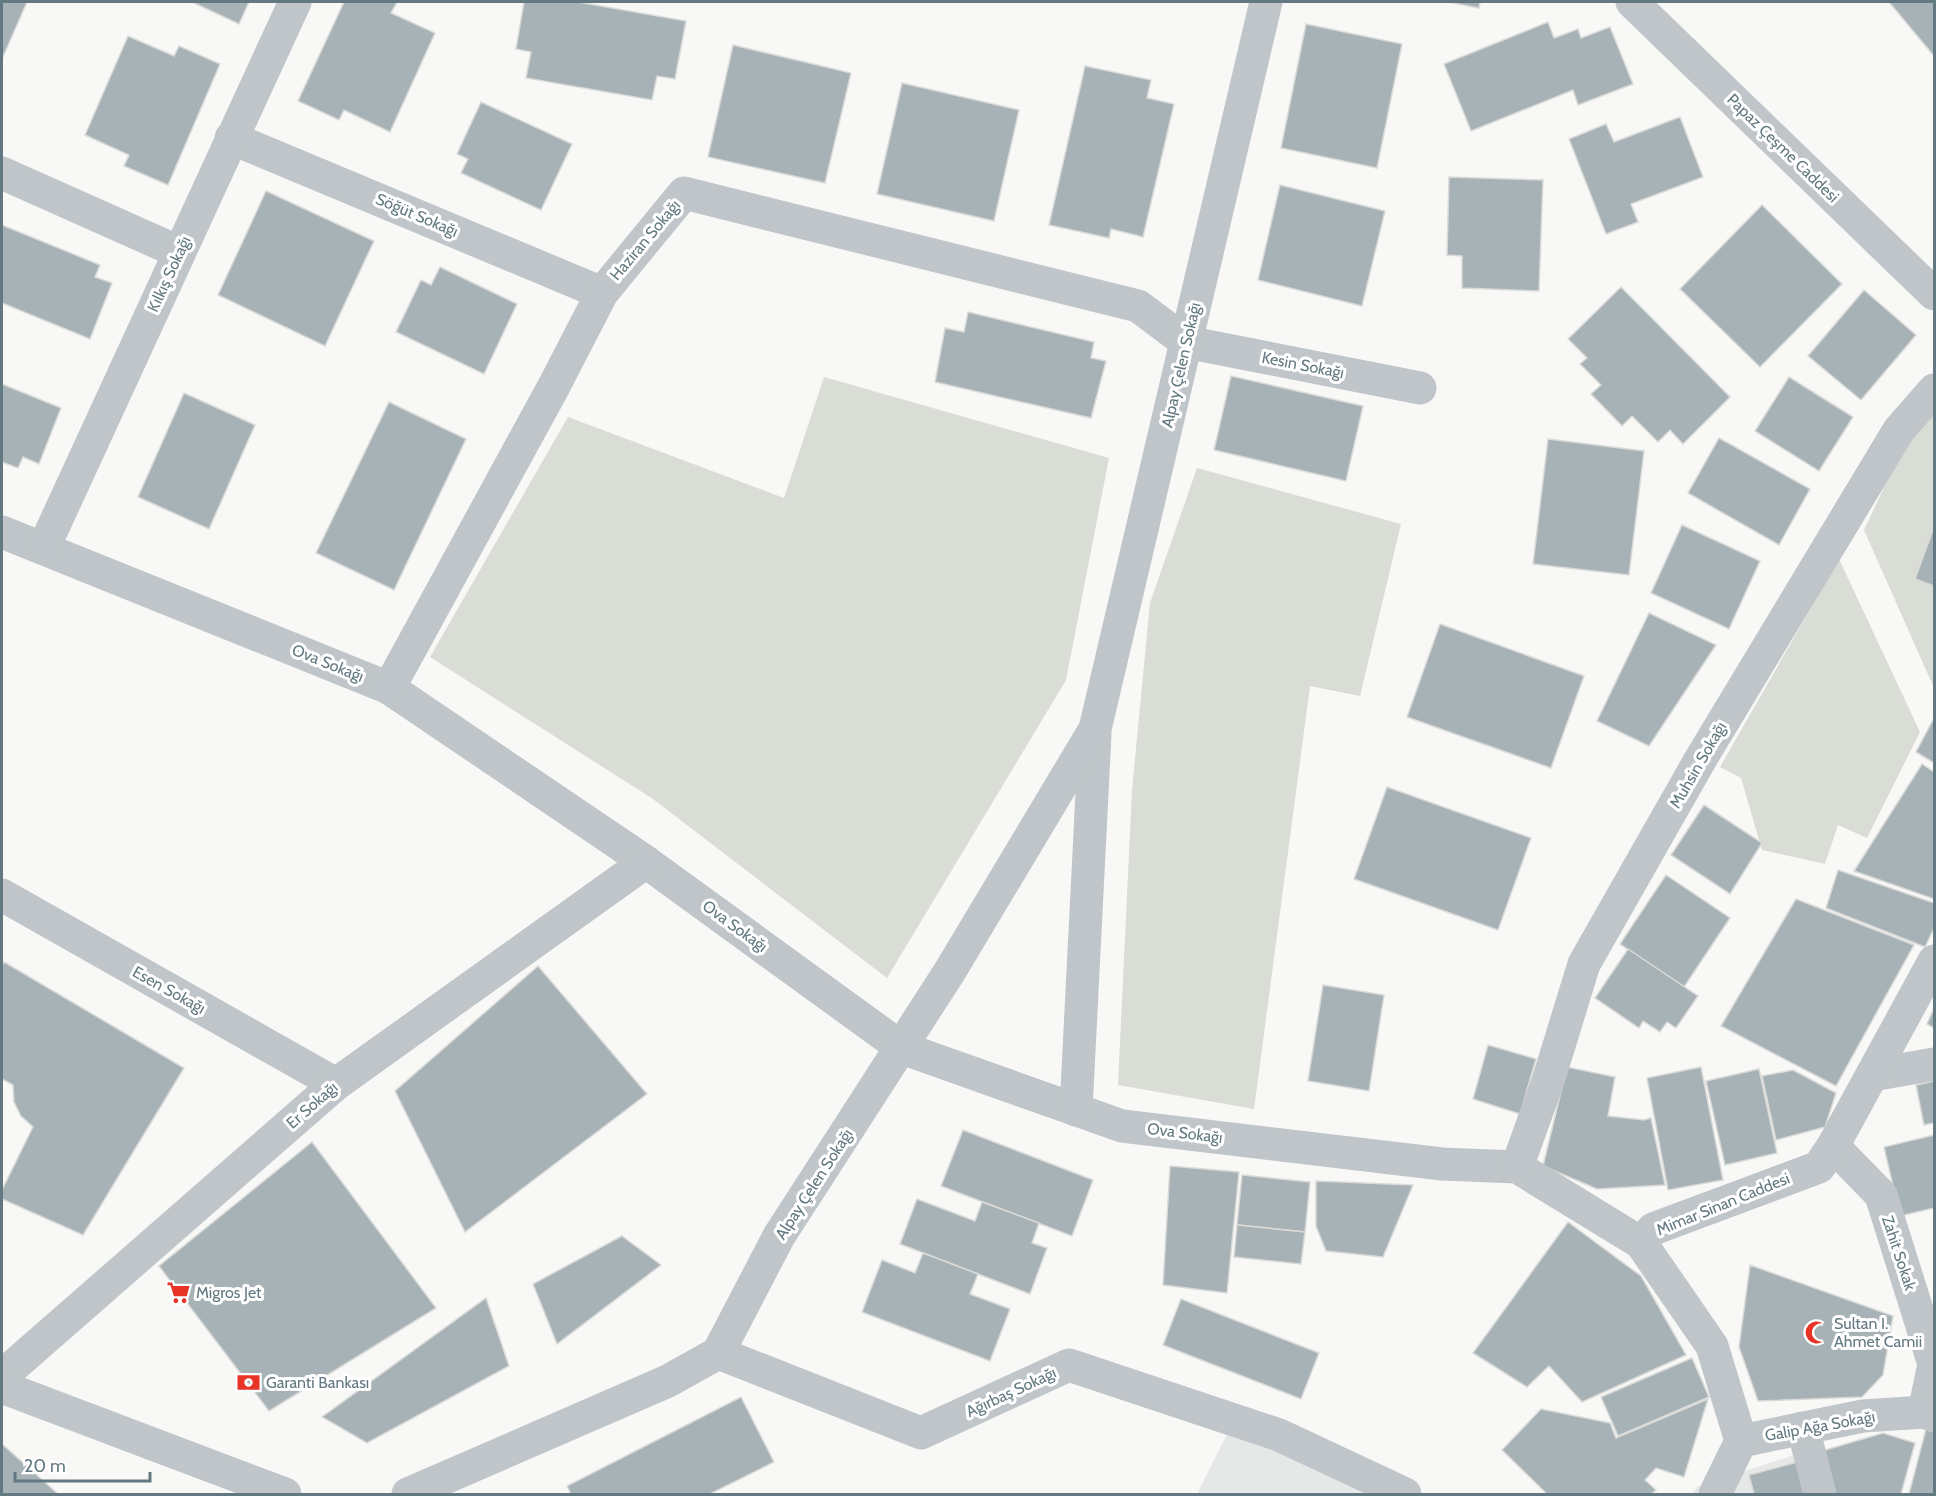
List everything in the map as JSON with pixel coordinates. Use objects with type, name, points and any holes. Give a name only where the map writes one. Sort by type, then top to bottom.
[{"type":"street","name":"Kılkış Sokağı","points":[[44,547],[295,2]]},
{"type":"street","name":"Alpay Çelen Sokağı","points":[[1076,1110],[1095,729],[1266,2]]},
{"type":"street","name":"Papaz Çeşme Caddesi","points":[[1632,2],[1935,294]]},
{"type":"street","name":"Söğüt Sokağı","points":[[231,138],[602,292]]},
{"type":"street","points":[[2,173],[179,252]]},
{"type":"street","name":"Haziran Sokağı","points":[[389,688],[554,386],[602,292],[684,193],[1138,306],[1186,342]]},
{"type":"street","name":"Kesin Sokağı","points":[[1186,342],[1420,388]]},
{"type":"street","name":"Muhsin Sokağı","points":[[1517,1167],[1549,1078],[1584,964],[1700,760],[1899,430],[1935,390]]},
{"type":"street","name":"Ova Sokağı","points":[[2,532],[389,688],[646,862],[902,1048],[1122,1126],[1442,1164],[1517,1167]]},
{"type":"street","name":"Alpay Çelen Sokağı","points":[[718,1353],[779,1236],[950,971],[1095,729]]},
{"type":"street","name":"Er Sokağı","points":[[2,1376],[336,1084],[646,862]]},
{"type":"street","name":"Esen Sokağı","points":[[2,896],[336,1084]]},
{"type":"street","name":"Mimar Sinan Caddesi","points":[[1741,1441],[1712,1346],[1641,1243],[1653,1229],[1819,1167],[1833,1146],[1935,961]]},
{"type":"street","points":[[1872,1076],[1935,1064]]},
{"type":"street","name":"Zahit Sokak","points":[[1833,1146],[1881,1196],[1934,1364],[1929,1414]]},
{"type":"street","points":[[1517,1167],[1641,1243]]},
{"type":"street","points":[[408,1494],[668,1381],[718,1353]]},
{"type":"street","name":"Ağırbaş Sokağı","points":[[718,1353],[921,1433],[1069,1365],[1279,1435],[1405,1494]]},
{"type":"street","points":[[2,1387],[285,1494]]},
{"type":"street","name":"Galip Ağa Sokağı","points":[[1741,1441],[1863,1416],[1929,1414]]},
{"type":"street","points":[[1803,1428],[1820,1494]]},
{"type":"street","points":[[1715,1494],[1741,1441]]},
{"type":"shaded area","points":[[824,377],[1109,458],[1066,680],[887,978],[653,799],[430,657],[568,417],[784,498]]},
{"type":"shaded area","points":[[1934,413],[1934,688],[1864,530],[1899,456]]},
{"type":"shaded area","points":[[1197,468],[1401,524],[1360,696],[1310,686],[1254,1109],[1118,1085],[1132,790],[1150,603]]},
{"type":"shaded area","points":[[1839,559],[1920,732],[1867,838],[1838,825],[1825,864],[1762,850],[1741,778],[1720,767]]},
{"type":"shaded area","points":[[1228,1432],[1286,1453],[1371,1494],[1197,1494]]},
{"type":"shaded area","points":[[1809,1450],[1820,1494],[1692,1494],[1697,1487]]},
{"type":"building","points":[[2,2],[27,2],[2,59]]},
{"type":"building","points":[[192,2],[249,2],[239,24]]},
{"type":"building","points":[[344,2],[397,2],[391,13],[435,33],[390,132],[344,110],[339,120],[298,101]]},
{"type":"building","points":[[524,2],[578,2],[686,21],[675,79],[657,76],[652,100],[526,78],[531,52],[516,49]]},
{"type":"building","points":[[1448,2],[1480,2],[1479,8]]},
{"type":"building","points":[[1889,2],[1934,2],[1934,56]]},
{"type":"building","points":[[1548,22],[1554,38],[1578,29],[1581,38],[1610,27],[1633,84],[1578,105],[1573,90],[1471,131],[1444,64]]},
{"type":"building","points":[[1306,24],[1402,44],[1377,168],[1281,148]]},
{"type":"building","points":[[128,36],[174,56],[179,46],[220,64],[168,185],[124,166],[129,155],[85,135]]},
{"type":"building","points":[[733,45],[851,73],[825,183],[708,157]]},
{"type":"building","points":[[1085,66],[1151,80],[1147,98],[1174,104],[1143,237],[1111,229],[1109,238],[1049,225]]},
{"type":"building","points":[[902,83],[1019,110],[994,221],[877,194]]},
{"type":"building","points":[[481,102],[572,144],[541,210],[461,173],[468,159],[457,154]]},
{"type":"building","points":[[1680,117],[1703,177],[1631,204],[1638,222],[1606,234],[1569,139],[1606,124],[1614,142]]},
{"type":"building","points":[[1449,177],[1543,180],[1539,291],[1462,288],[1462,256],[1447,255]]},
{"type":"building","points":[[1280,185],[1385,211],[1362,306],[1258,280]]},
{"type":"building","points":[[266,191],[374,241],[325,346],[218,295]]},
{"type":"building","points":[[1762,205],[1842,284],[1760,367],[1680,289]]},
{"type":"building","points":[[2,225],[100,265],[95,277],[112,283],[90,339],[2,303]]},
{"type":"building","points":[[440,267],[517,304],[484,374],[396,332],[421,280],[431,285]]},
{"type":"building","points":[[1621,287],[1730,397],[1683,444],[1670,430],[1658,442],[1632,416],[1622,426],[1591,394],[1601,385],[1580,364],[1587,358],[1568,339]]},
{"type":"building","points":[[1864,290],[1916,335],[1861,400],[1808,356]]},
{"type":"building","points":[[968,312],[1094,342],[1091,358],[1106,361],[1091,418],[935,382],[945,328],[964,332]]},
{"type":"building","points":[[1231,376],[1363,406],[1346,481],[1214,450]]},
{"type":"building","points":[[1789,377],[1853,417],[1819,471],[1755,431]]},
{"type":"building","points":[[2,384],[61,408],[39,464],[23,457],[18,468],[2,462]]},
{"type":"building","points":[[184,393],[255,425],[209,529],[138,497]]},
{"type":"building","points":[[389,402],[466,439],[394,590],[316,553]]},
{"type":"building","points":[[1719,438],[1810,489],[1779,545],[1688,493]]},
{"type":"building","points":[[1548,439],[1644,451],[1629,575],[1533,564]]},
{"type":"building","points":[[1682,525],[1760,561],[1729,629],[1651,593]]},
{"type":"building","points":[[1934,527],[1934,586],[1915,579]]},
{"type":"building","points":[[1649,613],[1716,645],[1649,746],[1597,721]]},
{"type":"building","points":[[1440,624],[1584,676],[1551,768],[1407,717]]},
{"type":"building","points":[[1934,718],[1934,763],[1916,752]]},
{"type":"building","points":[[1922,764],[1934,772],[1934,899],[1854,871]]},
{"type":"building","points":[[1387,787],[1531,838],[1498,930],[1354,879]]},
{"type":"building","points":[[1704,805],[1762,843],[1730,894],[1671,855]]},
{"type":"building","points":[[1838,870],[1934,903],[1934,928],[1925,947],[1826,908]]},
{"type":"building","points":[[1666,875],[1730,918],[1684,987],[1620,944]]},
{"type":"building","points":[[1796,899],[1914,945],[1836,1086],[1721,1026]]},
{"type":"building","points":[[1628,949],[1698,996],[1676,1028],[1667,1022],[1660,1032],[1643,1021],[1639,1028],[1595,998]]},
{"type":"building","points":[[4,962],[184,1068],[83,1235],[2,1199],[2,1190],[33,1127],[21,1116],[14,1102],[13,1085],[2,1079],[2,966]]},
{"type":"building","points":[[538,966],[647,1094],[465,1232],[395,1091]]},
{"type":"building","points":[[1323,985],[1384,995],[1369,1091],[1308,1081]]},
{"type":"building","points":[[1934,1008],[1934,1028],[1927,1024]]},
{"type":"building","points":[[1488,1045],[1536,1059],[1520,1114],[1473,1099]]},
{"type":"building","points":[[1567,1067],[1615,1077],[1608,1116],[1644,1120],[1651,1118],[1665,1185],[1597,1189],[1543,1166]]},
{"type":"building","points":[[1701,1067],[1723,1180],[1668,1190],[1647,1078]]},
{"type":"building","points":[[1759,1069],[1777,1153],[1725,1165],[1706,1081]]},
{"type":"building","points":[[1793,1070],[1836,1093],[1825,1127],[1776,1140],[1762,1076]]},
{"type":"building","points":[[1934,1081],[1934,1123],[1924,1125],[1916,1085]]},
{"type":"building","points":[[963,1130],[1093,1180],[1072,1236],[941,1186]]},
{"type":"building","points":[[1934,1135],[1934,1208],[1900,1216],[1884,1147]]},
{"type":"building","points":[[312,1142],[436,1308],[269,1411],[159,1266]]},
{"type":"building","points":[[1170,1166],[1239,1172],[1227,1293],[1163,1285]]},
{"type":"building","points":[[1242,1175],[1310,1182],[1305,1232],[1237,1225]]},
{"type":"building","points":[[1316,1181],[1413,1185],[1383,1257],[1326,1251],[1316,1226]]},
{"type":"building","points":[[917,1199],[975,1221],[982,1202],[1039,1223],[1032,1243],[1047,1248],[1030,1294],[900,1244]]},
{"type":"building","points":[[1568,1222],[1641,1276],[1686,1355],[1582,1402],[1549,1366],[1527,1387],[1473,1353]]},
{"type":"building","points":[[1237,1225],[1305,1232],[1301,1264],[1234,1257]]},
{"type":"building","points":[[622,1236],[661,1265],[557,1344],[533,1284]]},
{"type":"building","points":[[923,1253],[978,1274],[970,1294],[1010,1309],[990,1361],[862,1312],[882,1260],[915,1273]]},
{"type":"building","name":"Sultan I. Ahmet Camii","points":[[1750,1265],[1893,1316],[1883,1375],[1862,1397],[1758,1401],[1739,1347]]},
{"type":"building","points":[[486,1298],[509,1366],[367,1443],[322,1417]]},
{"type":"building","points":[[1181,1299],[1319,1353],[1301,1399],[1163,1345]]},
{"type":"building","points":[[1692,1358],[1709,1397],[1618,1436],[1601,1397]]},
{"type":"building","points":[[741,1397],[774,1462],[710,1494],[571,1494],[567,1486]]},
{"type":"building","points":[[1708,1399],[1684,1477],[1656,1468],[1645,1480],[1656,1490],[1651,1494],[1547,1494],[1502,1450],[1541,1409],[1610,1423],[1616,1438]]},
{"type":"building","points":[[1927,1425],[1934,1428],[1934,1494],[1909,1494]]},
{"type":"building","points":[[1883,1433],[1915,1443],[1901,1494],[1825,1494],[1815,1453]]},
{"type":"building","points":[[2,1444],[58,1494],[2,1494]]},
{"type":"building","points":[[1801,1461],[1810,1494],[1754,1494],[1749,1475]]},
{"type":"place","name":"Migros Jet","points":[[178,1292]]},
{"type":"place","name":"Sultan I. Ahmet Camii","points":[[1816,1332]]},
{"type":"place","name":"Garanti Bankası","points":[[248,1382]]}]
